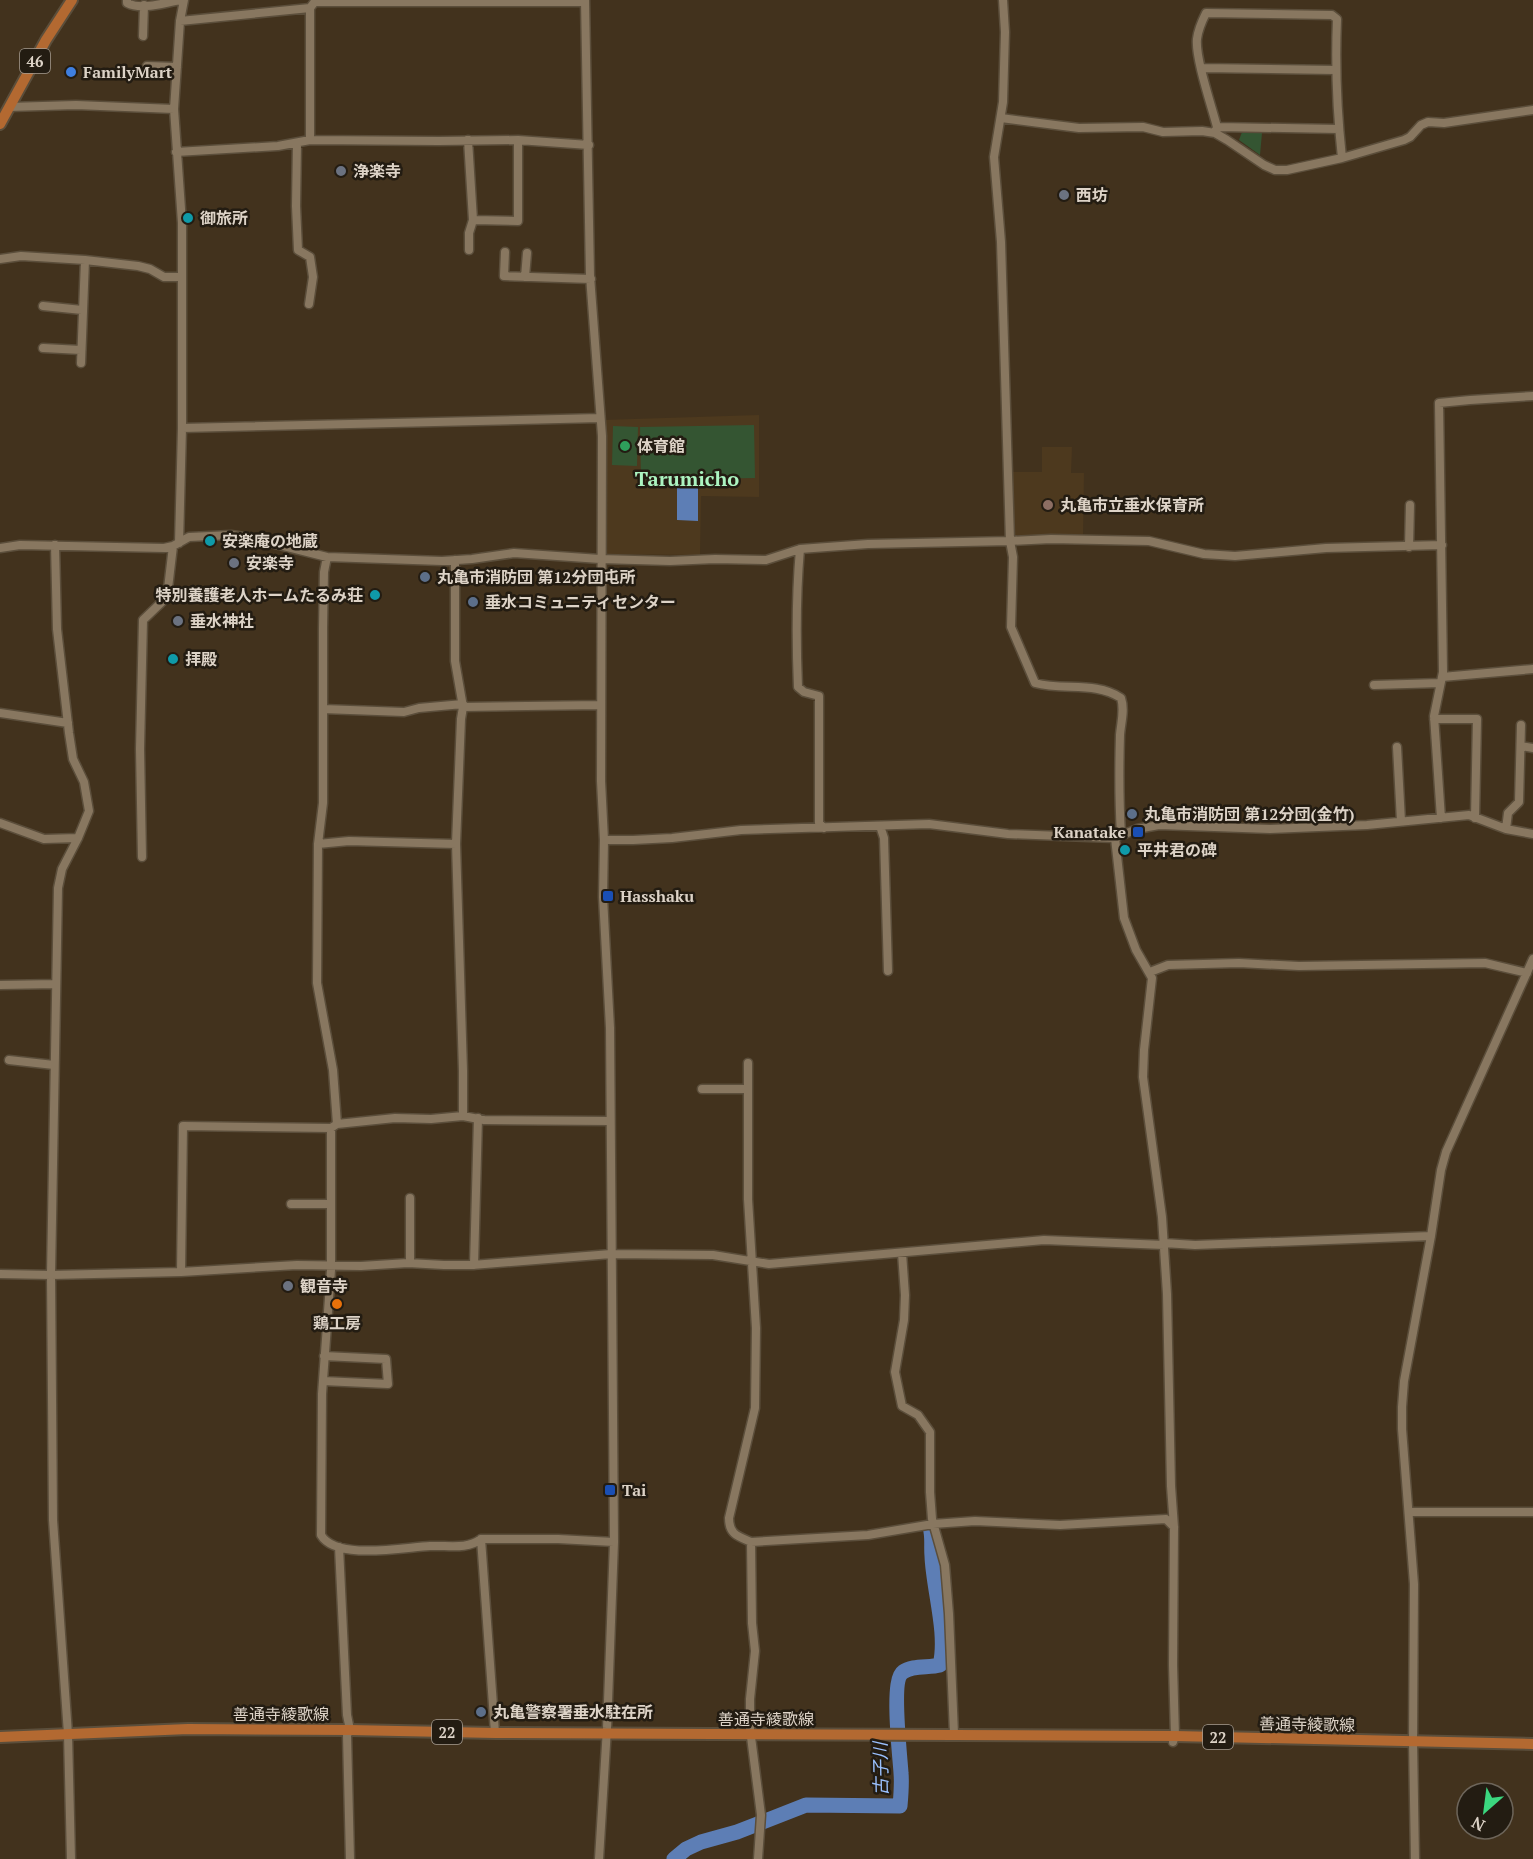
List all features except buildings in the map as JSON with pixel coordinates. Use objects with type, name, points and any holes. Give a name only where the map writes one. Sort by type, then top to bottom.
[{"type":"main road","name":"46","points":[[0,124],[46,40],[72,0]]},
{"type":"main road","name":"善通寺綾歌線","points":[[0,1737],[188,1729],[495,1733],[954,1734],[1533,1744]]},
{"type":"street","points":[[127,0],[127,3],[132,6],[183,0],[174,109],[182,223],[182,428],[176,545],[167,597],[143,620],[140,749],[142,857]]},
{"type":"street","points":[[1003,0],[1005,32],[1003,102],[994,157],[1001,242],[1010,541],[1013,557],[1011,627],[1035,682],[1111,691],[1121,698],[1123,705],[1120,735],[1118,836],[1124,918],[1152,978],[1143,1077],[1162,1217],[1169,1347],[1171,1486],[1174,1527],[1174,1739]]},
{"type":"street","points":[[180,21],[314,3],[585,1],[591,279],[600,418],[601,781],[604,840],[603,897],[609,998],[614,1542],[599,1859]]},
{"type":"street","points":[[310,140],[314,3]]},
{"type":"street","points":[[143,36],[144,6]]},
{"type":"street","points":[[1342,158],[1335,70],[1337,19],[1332,15],[1206,13],[1197,42],[1216,130],[1227,140],[1275,170],[1287,170],[1342,158],[1404,140],[1428,122],[1444,123],[1533,110]]},
{"type":"street","points":[[147,66],[177,67]]},
{"type":"street","points":[[1202,69],[1335,70]]},
{"type":"street","points":[[9,107],[76,105],[174,109]]},
{"type":"street","points":[[1001,118],[1079,128],[1143,127],[1163,132],[1339,129]]},
{"type":"street","points":[[176,152],[259,148],[310,140],[518,140],[589,145]]},
{"type":"street","points":[[468,140],[473,220],[469,232],[469,250]]},
{"type":"street","points":[[473,220],[518,221],[518,140]]},
{"type":"street","points":[[297,143],[298,250],[310,257],[313,277],[309,304]]},
{"type":"street","points":[[505,252],[504,276],[591,279]]},
{"type":"street","points":[[525,277],[527,253]]},
{"type":"street","points":[[0,259],[21,256],[85,260],[138,266],[164,276],[182,277]]},
{"type":"street","points":[[81,363],[85,260]]},
{"type":"street","points":[[43,306],[82,310]]},
{"type":"street","points":[[43,348],[81,350]]},
{"type":"street","points":[[1441,818],[1434,719],[1443,672],[1439,404],[1533,396]]},
{"type":"street","points":[[182,428],[600,418]]},
{"type":"street","points":[[1409,547],[1410,505]]},
{"type":"street","points":[[0,548],[9,545],[54,545],[155,548],[176,545],[189,537],[231,535],[327,557],[455,560],[514,553],[600,559],[766,560],[800,549],[868,544],[1051,539],[1139,541],[1204,554],[1235,556],[1326,548],[1442,545]]},
{"type":"street","points":[[54,545],[57,630],[68,723],[73,759],[84,782],[88,810],[78,838],[62,869],[58,888],[54,1065],[51,1275],[53,1520],[68,1734],[71,1859]]},
{"type":"street","points":[[800,549],[796,594],[796,665],[798,687],[804,692],[819,696],[819,823],[824,828]]},
{"type":"street","points":[[327,557],[324,572],[323,803],[318,844],[317,983],[333,1070],[334,1126],[330,1265],[322,1381],[321,1535],[323,1539],[339,1546],[361,1551],[460,1546],[475,1543],[481,1539],[614,1542]]},
{"type":"street","points":[[455,560],[455,661],[463,705],[456,844],[463,1116]]},
{"type":"street","points":[[1374,685],[1533,669]]},
{"type":"street","points":[[323,709],[404,712],[419,708],[463,705],[601,705]]},
{"type":"street","points":[[0,713],[68,723]]},
{"type":"street","points":[[1434,719],[1477,719],[1475,818]]},
{"type":"street","points":[[1506,830],[1508,813],[1519,802],[1521,725]]},
{"type":"street","points":[[1521,746],[1533,748]]},
{"type":"street","points":[[1397,747],[1401,821]]},
{"type":"street","points":[[604,840],[672,838],[741,830],[890,824],[929,824],[1008,834],[1118,836],[1158,825],[1270,829],[1468,815],[1506,830],[1533,834]]},
{"type":"street","points":[[0,823],[44,839],[78,838]]},
{"type":"street","points":[[880,826],[884,838],[888,971]]},
{"type":"street","points":[[318,844],[349,841],[456,844]]},
{"type":"street","points":[[1415,1859],[1414,1584],[1402,1429],[1404,1381],[1446,1152],[1533,959]]},
{"type":"street","points":[[1150,972],[1168,965],[1239,963],[1299,966],[1485,963],[1527,973]]},
{"type":"street","points":[[0,986],[56,984]]},
{"type":"street","points":[[9,1060],[54,1065]]},
{"type":"street","points":[[748,1063],[748,1199],[756,1328],[755,1408],[729,1518],[729,1528],[732,1532],[751,1542],[868,1535],[933,1524],[975,1521],[1060,1525],[1166,1519],[1174,1527]]},
{"type":"street","points":[[702,1089],[748,1089]]},
{"type":"street","points":[[181,1272],[183,1126],[334,1126],[395,1118],[431,1119],[463,1116],[484,1120],[610,1121]]},
{"type":"street","points":[[474,1265],[478,1118]]},
{"type":"street","points":[[410,1198],[410,1263]]},
{"type":"street","points":[[291,1204],[330,1204]]},
{"type":"street","points":[[0,1274],[181,1272],[297,1265],[361,1266],[410,1263],[474,1265],[611,1254],[713,1255],[751,1263],[769,1264],[1044,1240],[1195,1245],[1431,1236]]},
{"type":"street","points":[[902,1253],[904,1320],[895,1372],[902,1406],[918,1415],[930,1432],[930,1492],[933,1524],[945,1564],[954,1734]]},
{"type":"street","points":[[322,1381],[388,1384],[386,1359],[324,1356]]},
{"type":"street","points":[[1409,1512],[1533,1512]]},
{"type":"street","points":[[481,1539],[495,1733]]},
{"type":"street","points":[[751,1542],[752,1623],[755,1651],[750,1699],[751,1734],[762,1815],[758,1859]]},
{"type":"street","points":[[339,1546],[347,1715],[350,1730],[346,1735],[350,1859]]},
{"type":"shaded area","points":[[759,415],[759,497],[701,496],[700,555],[602,554],[603,420]]},
{"type":"shaded area","name":"丸亀市立垂水保育所","points":[[1042,447],[1072,447],[1071,473],[1084,473],[1083,538],[1012,536],[1013,472],[1042,472]]},
{"type":"green space","points":[[1242,132],[1262,133],[1260,155],[1239,140]]},
{"type":"green space","points":[[754,425],[755,478],[641,480],[640,427]]},
{"type":"green space","name":"体育館","points":[[613,426],[638,427],[637,466],[612,465]]},
{"type":"water","points":[[677,483],[698,484],[698,521],[677,520]]},
{"type":"waterway","name":"古子川","points":[[674,1859],[686,1849],[701,1842],[737,1832],[806,1805],[900,1806],[901,1777],[897,1703],[899,1678],[903,1672],[911,1668],[940,1665],[942,1653],[930,1527]]},
{"type":"place","name":"FamilyMart","points":[[71,72]]},
{"type":"place","name":"浄楽寺","points":[[341,171]]},
{"type":"place","name":"西坊","points":[[1064,195]]},
{"type":"place","name":"御旅所","points":[[188,218]]},
{"type":"place","name":"体育館","points":[[625,446]]},
{"type":"place","name":"丸亀市立垂水保育所","points":[[1048,505]]},
{"type":"place","name":"安楽庵の地蔵","points":[[210,541]]},
{"type":"place","name":"安楽寺","points":[[234,563]]},
{"type":"place","name":"丸亀市消防団 第12分団屯所","points":[[425,577]]},
{"type":"place","name":"特別養護老人ホームたるみ荘","points":[[375,595]]},
{"type":"place","name":"垂水コミュニティセンター","points":[[473,602]]},
{"type":"place","name":"垂水神社","points":[[178,621]]},
{"type":"place","name":"拝殿","points":[[173,659]]},
{"type":"place","name":"丸亀市消防団 第12分団(金竹)","points":[[1132,814]]},
{"type":"place","name":"Kanatake","points":[[1138,832]]},
{"type":"place","name":"平井君の碑","points":[[1125,850]]},
{"type":"place","name":"Hasshaku","points":[[608,896]]},
{"type":"place","name":"観音寺","points":[[288,1286]]},
{"type":"place","name":"鶏工房","points":[[337,1304]]},
{"type":"place","name":"Tai","points":[[610,1490]]},
{"type":"place","name":"丸亀警察署垂水駐在所","points":[[481,1712]]},
{"type":"district","name":"Tarumicho","points":[[687,478]]}]
